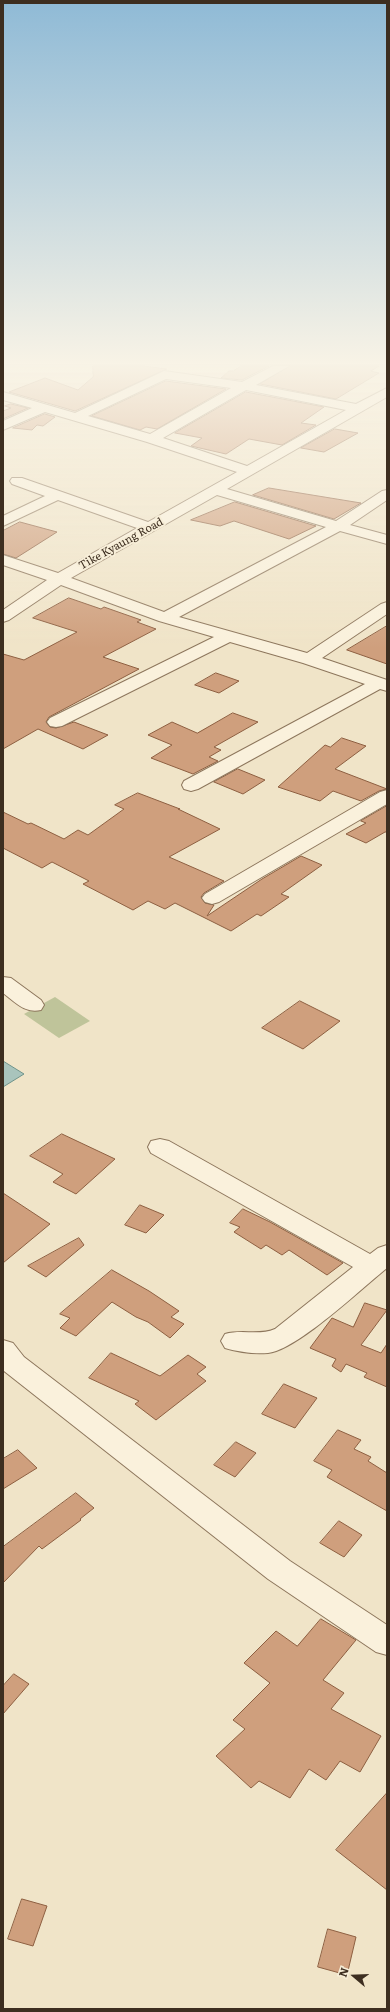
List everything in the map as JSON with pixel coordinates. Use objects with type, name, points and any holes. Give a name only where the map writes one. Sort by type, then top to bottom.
[{"type":"street","points":[[215,460],[248,471]]},
{"type":"street","name":"Tike Kyaung Road","points":[[3,617],[59,579],[267,460]]},
{"type":"street","points":[[17,481],[150,528]]},
{"type":"street","points":[[216,490],[387,540]]},
{"type":"street","points":[[165,618],[338,526],[387,494]]},
{"type":"street","points":[[3,522],[57,495]]},
{"type":"street","points":[[3,560],[165,618],[227,637],[309,659],[383,685]]},
{"type":"street","points":[[309,659],[387,607]]},
{"type":"street","points":[[56,722],[227,637]]},
{"type":"street","points":[[190,785],[383,685]]},
{"type":"street","points":[[212,898],[387,796]]},
{"type":"street","points":[[3,983],[33,1005]]},
{"type":"street","points":[[160,1147],[379,1260],[285,1336],[268,1343],[235,1341]]},
{"type":"street","points":[[3,1350],[14,1364],[279,1570],[387,1642]]},
{"type":"green space","points":[[55,997],[90,1021],[59,1038],[24,1014]]},
{"type":"water","points":[[3,1061],[24,1074],[3,1087]]},
{"type":"building","points":[[269,488],[361,503],[334,519],[253,495]]},
{"type":"building","points":[[235,502],[316,526],[289,539],[234,521],[220,526],[191,520]]},
{"type":"building","points":[[20,522],[57,532],[16,558],[3,554],[3,531]]},
{"type":"building","points":[[69,598],[101,609],[104,607],[141,620],[137,622],[156,629],[103,657],[139,669],[49,717],[46,722],[50,727],[56,728],[74,722],[108,735],[83,749],[38,729],[3,749],[3,654],[24,660],[77,632],[33,618]]},
{"type":"building","points":[[387,626],[387,664],[347,650]]},
{"type":"building","points":[[216,673],[239,681],[219,693],[195,685]]},
{"type":"building","points":[[233,713],[258,722],[214,747],[221,750],[209,757],[218,761],[193,774],[151,758],[172,745],[148,735],[172,722],[197,733]]},
{"type":"building","points":[[342,738],[366,746],[335,769],[387,789],[379,791],[361,801],[333,791],[320,801],[278,787],[325,745],[330,747]]},
{"type":"building","points":[[238,769],[265,780],[243,794],[214,782]]},
{"type":"building","points":[[138,793],[180,809],[178,809],[220,829],[169,857],[224,881],[204,893],[201,897],[205,903],[214,905],[207,916],[262,879],[301,856],[322,865],[281,894],[289,897],[261,916],[257,914],[231,931],[175,903],[165,909],[148,901],[133,910],[83,884],[89,881],[52,862],[42,868],[3,848],[3,812],[28,824],[31,823],[64,839],[78,830],[88,835],[124,809],[115,805]]},
{"type":"building","points":[[387,806],[387,832],[366,843],[346,834],[366,823],[361,821]]},
{"type":"building","points":[[300,1001],[340,1021],[303,1049],[262,1028]]},
{"type":"building","points":[[62,1134],[115,1159],[76,1194],[53,1182],[63,1174],[30,1156]]},
{"type":"building","points":[[3,1193],[50,1224],[3,1263]]},
{"type":"building","points":[[140,1205],[164,1215],[146,1233],[125,1225]]},
{"type":"building","points":[[243,1209],[270,1222],[343,1263],[327,1275],[289,1250],[282,1255],[266,1245],[261,1249],[234,1232],[240,1227],[230,1223]]},
{"type":"building","points":[[79,1238],[84,1245],[46,1277],[28,1266]]},
{"type":"building","points":[[112,1270],[149,1291],[179,1311],[171,1317],[184,1324],[170,1338],[148,1322],[136,1317],[112,1302],[76,1336],[60,1328],[70,1318],[60,1314]]},
{"type":"building","points":[[365,1303],[387,1310],[361,1345],[381,1353],[387,1344],[387,1387],[364,1377],[367,1373],[346,1364],[341,1372],[332,1366],[336,1359],[310,1348],[332,1318],[353,1327]]},
{"type":"building","points":[[111,1353],[160,1376],[188,1355],[206,1367],[197,1374],[206,1381],[156,1420],[135,1404],[139,1401],[89,1378]]},
{"type":"building","points":[[284,1384],[317,1398],[295,1428],[262,1414]]},
{"type":"building","points":[[338,1430],[361,1440],[354,1449],[371,1457],[368,1461],[387,1473],[387,1511],[327,1477],[332,1470],[314,1461]]},
{"type":"building","points":[[236,1442],[256,1453],[235,1477],[214,1465]]},
{"type":"building","points":[[18,1450],[37,1468],[3,1489],[3,1459]]},
{"type":"building","points":[[76,1493],[94,1508],[80,1519],[81,1520],[42,1549],[39,1546],[3,1583],[3,1547]]},
{"type":"building","points":[[339,1521],[362,1535],[344,1557],[320,1543]]},
{"type":"building","points":[[321,1619],[356,1640],[323,1680],[344,1693],[331,1709],[381,1736],[360,1772],[340,1761],[326,1780],[309,1769],[290,1798],[259,1781],[251,1788],[216,1756],[245,1729],[233,1720],[270,1683],[244,1663],[276,1631],[297,1646]]},
{"type":"building","points":[[14,1674],[29,1684],[3,1714],[3,1686]]},
{"type":"building","points":[[387,1793],[387,1890],[336,1850]]},
{"type":"building","points":[[22,1899],[47,1906],[33,1946],[8,1939]]},
{"type":"building","points":[[328,1929],[356,1937],[347,1975],[318,1967]]}]
